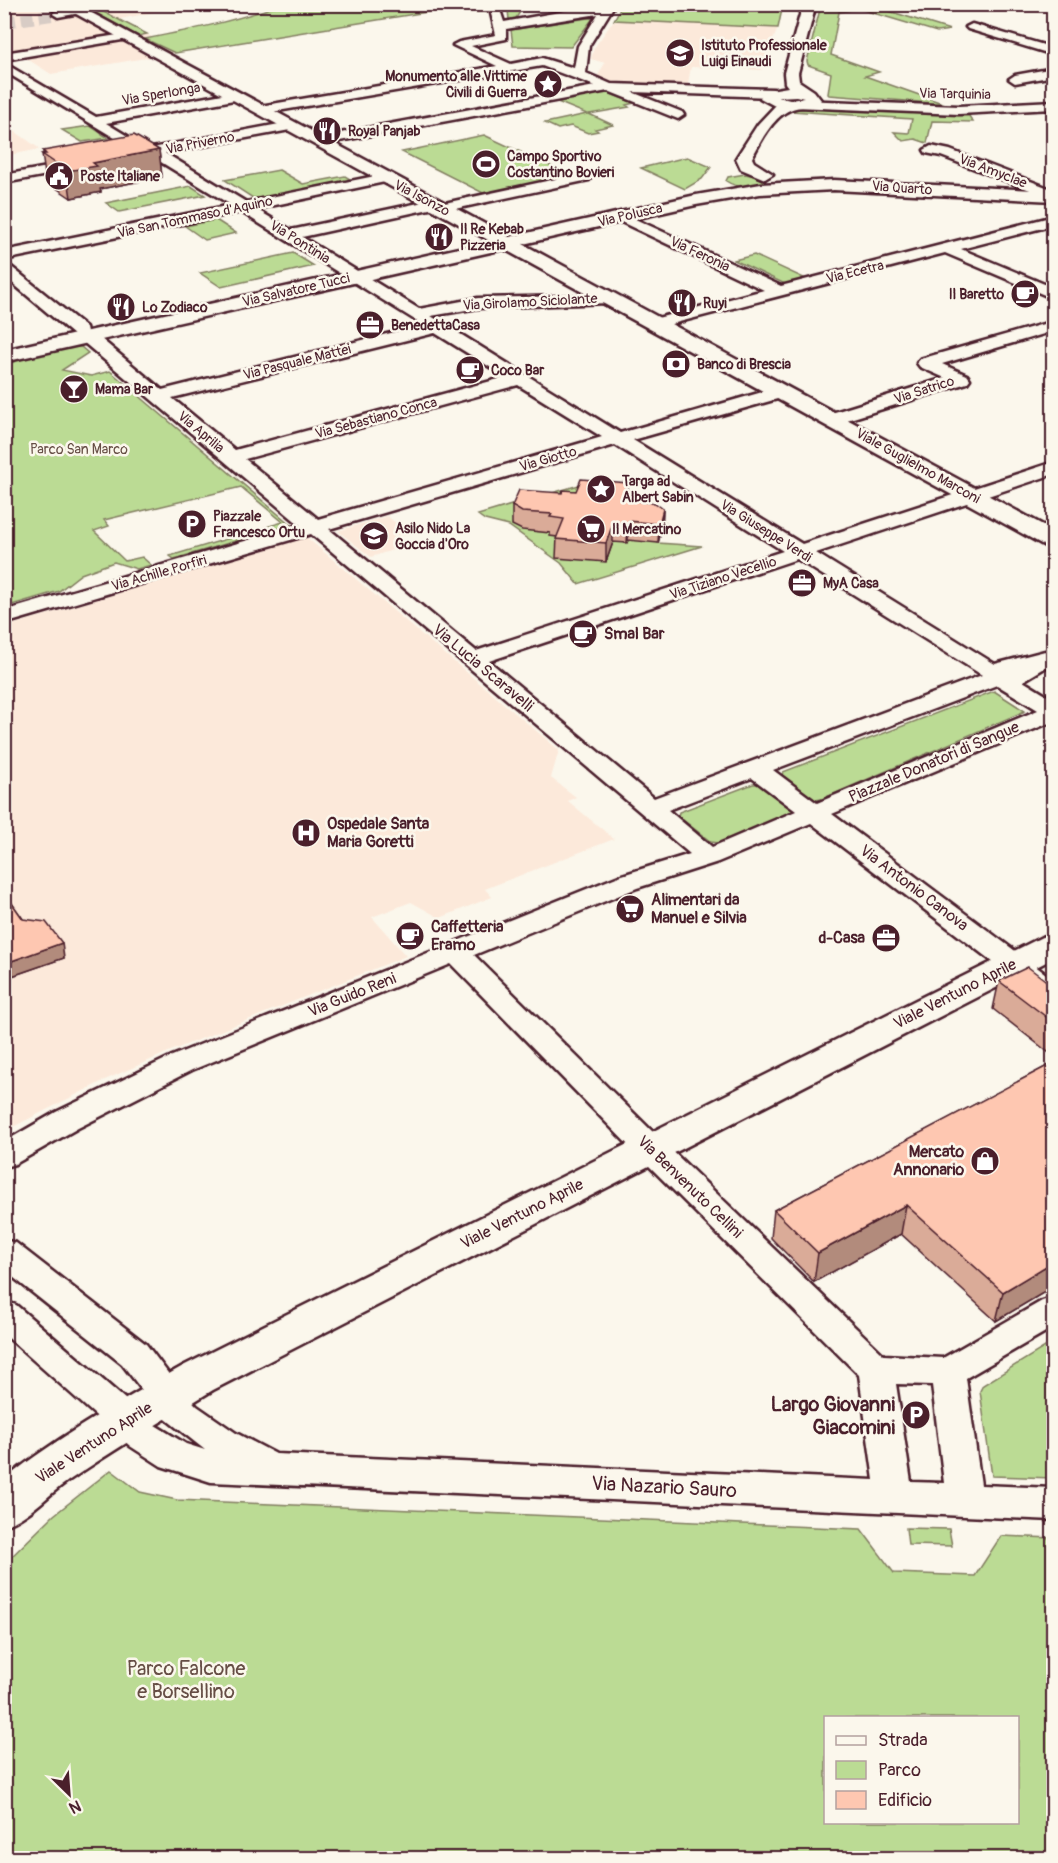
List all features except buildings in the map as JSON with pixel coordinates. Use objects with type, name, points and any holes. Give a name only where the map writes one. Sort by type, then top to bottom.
[{"type":"street","points":[[787,97],[778,78],[778,72],[796,4]]},
{"type":"street","points":[[762,182],[744,158],[787,97],[792,82],[791,73],[810,4]]},
{"type":"street","points":[[509,66],[459,45],[501,32],[609,7]]},
{"type":"street","points":[[579,69],[585,42],[609,7]]},
{"type":"street","points":[[495,9],[501,32]]},
{"type":"street","name":"Via Isonzo","points":[[66,10],[124,37],[782,392]]},
{"type":"street","points":[[972,27],[1053,52]]},
{"type":"street","points":[[6,58],[124,37]]},
{"type":"street","name":"Via Pontinia","points":[[6,58],[110,118],[154,146],[154,152]]},
{"type":"street","name":"Via Pontinia","points":[[6,58],[93,121],[140,149],[154,152],[351,274]]},
{"type":"street","points":[[260,110],[542,62],[579,69],[608,87],[678,115]]},
{"type":"street","points":[[1015,79],[1053,72]]},
{"type":"street","points":[[318,141],[608,87]]},
{"type":"street","name":"Via Tarquinia","points":[[608,87],[729,93],[856,105],[958,110],[1053,105]]},
{"type":"street","name":"Via Sperlonga","points":[[93,121],[234,96]]},
{"type":"street","name":"Via Polusca","points":[[501,241],[696,191],[722,172],[769,104],[787,97]]},
{"type":"street","name":"Via Priverno","points":[[131,156],[290,126]]},
{"type":"street","name":"Via Amyclae","points":[[931,150],[945,153],[1050,195]]},
{"type":"street","points":[[4,179],[97,162]]},
{"type":"street","points":[[722,172],[729,188],[762,182]]},
{"type":"street","points":[[289,235],[584,177]]},
{"type":"street","name":"Via San Tommaso d'Aquino","points":[[5,266],[244,207],[385,178]]},
{"type":"street","name":"Via Polusca","points":[[501,241],[622,217],[762,182]]},
{"type":"street","name":"Via Quarto","points":[[762,182],[1050,195]]},
{"type":"street","name":"Via Feronia","points":[[622,217],[779,291]]},
{"type":"street","name":"Via Ecetra","points":[[656,323],[1053,220]]},
{"type":"street","name":"Via Salvatore Tucci","points":[[84,334],[501,241]]},
{"type":"street","points":[[946,248],[1053,294]]},
{"type":"street","name":"Via Aprilia","points":[[5,266],[314,528]]},
{"type":"street","name":"Via Giuseppe Verdi","points":[[351,274],[801,552],[1053,711]]},
{"type":"street","name":"Via Girolamo Siciolante","points":[[416,314],[478,303],[609,298]]},
{"type":"street","name":"Via Satrico","points":[[831,419],[961,379],[926,363],[1053,326]]},
{"type":"street","name":"Via Pasquale Mattei","points":[[158,396],[437,327]]},
{"type":"street","points":[[4,348],[84,334]]},
{"type":"street","points":[[4,356],[84,334]]},
{"type":"street","name":"Via Sebastiano Conca","points":[[231,457],[520,379]]},
{"type":"street","name":"Viale Guglielmo Marconi","points":[[782,392],[1053,541]]},
{"type":"street","name":"Via Giotto","points":[[314,528],[782,392]]},
{"type":"street","name":"Via Tiziano Vecellio","points":[[474,659],[1053,468]]},
{"type":"street","name":"Via Achille Porfiri","points":[[4,618],[314,528]]},
{"type":"street","name":"Via Lucia Scaravelli","points":[[314,528],[651,808]]},
{"type":"street","points":[[709,857],[651,808],[999,676],[1011,665],[1049,656]]},
{"type":"street","name":"Piazzale Donatori di Sangue","points":[[709,857],[1053,711]]},
{"type":"street","points":[[756,769],[814,814]]},
{"type":"street","name":"Via Antonio Canova","points":[[814,814],[1053,994]]},
{"type":"street","name":"Via Guido Reni","points":[[4,1156],[145,1080],[628,882],[709,857]]},
{"type":"street","name":"Viale Ventuno Aprile","points":[[4,1507],[49,1470],[166,1396],[1053,944]]},
{"type":"street","name":"Via Benvenuto Cellini","points":[[456,953],[650,1148],[876,1369]]},
{"type":"street","name":"Via Nazario Sauro","points":[[4,1252],[134,1354],[151,1371],[166,1396],[207,1433],[237,1452],[275,1470]]},
{"type":"street","points":[[894,1497],[876,1369],[948,1372],[1053,1311]]},
{"type":"street","name":"Via Nazario Sauro","points":[[4,1314],[86,1384],[123,1422],[169,1455],[189,1463],[211,1467],[1053,1504]]},
{"type":"street","points":[[948,1372],[965,1500]]},
{"type":"shaded area","points":[[30,4],[190,5],[120,19],[152,37],[146,38],[175,53],[51,74],[5,45],[4,8]]},
{"type":"shaded area","name":"Istituto Professionale Luigi Einaudi","points":[[614,20],[778,28],[761,70],[691,67],[687,89],[619,85],[597,77],[605,63],[591,59],[594,48]]},
{"type":"shaded area","points":[[13,130],[40,149],[5,156],[5,132]]},
{"type":"shaded area","name":"Asilo Nido La Goccia d'Oro","points":[[387,516],[410,534],[395,538],[405,546],[371,557],[338,531]]},
{"type":"shaded area","name":"Ospedale Santa Maria Goretti","points":[[306,537],[559,750],[551,778],[576,797],[568,801],[614,839],[485,889],[492,897],[440,918],[411,902],[372,917],[406,956],[173,1050],[107,1079],[5,1131],[5,627]]},
{"type":"green space","points":[[622,4],[783,5],[778,28],[614,20]]},
{"type":"green space","points":[[81,5],[90,5],[147,34],[138,36]]},
{"type":"green space","points":[[279,5],[524,5],[515,20],[509,20],[508,10],[445,14],[439,10],[175,53],[145,39],[196,29]]},
{"type":"green space","points":[[823,5],[884,5],[876,7],[950,30],[937,32],[860,9],[839,12],[831,55],[879,72],[865,76],[945,104],[829,95],[831,73],[808,65],[807,61]]},
{"type":"green space","points":[[594,17],[571,47],[513,46],[511,30]]},
{"type":"green space","points":[[608,93],[634,103],[626,105],[629,107],[589,114],[613,125],[595,129],[598,131],[588,133],[571,126],[558,129],[545,123],[587,114],[555,101]]},
{"type":"green space","points":[[811,108],[969,116],[973,122],[932,121],[927,143],[915,139],[903,141],[894,132],[909,133],[912,119],[791,111]]},
{"type":"green space","points":[[90,126],[108,138],[82,142],[62,130]]},
{"type":"green space","name":"Campo Sportivo Costantino Bovieri","points":[[484,135],[572,176],[487,195],[402,152]]},
{"type":"green space","points":[[687,157],[711,167],[702,179],[685,189],[641,168]]},
{"type":"green space","points":[[279,170],[303,184],[345,176],[353,181],[256,200],[225,180]]},
{"type":"green space","points":[[745,174],[761,177],[765,182],[745,187],[726,181],[728,177]]},
{"type":"green space","points":[[191,186],[205,195],[119,212],[106,203]]},
{"type":"green space","points":[[216,220],[236,233],[205,240],[185,226]]},
{"type":"green space","points":[[293,253],[314,266],[221,287],[200,273]]},
{"type":"green space","points":[[754,255],[806,279],[785,284],[734,260]]},
{"type":"green space","name":"Parco San Marco","points":[[70,347],[81,347],[88,353],[62,370],[91,376],[110,371],[291,525],[174,559],[170,556],[283,522],[241,487],[104,520],[109,526],[94,531],[125,561],[142,557],[151,565],[137,569],[114,562],[81,574],[59,591],[5,607],[5,362]]},
{"type":"green space","points":[[599,479],[676,530],[661,530],[658,543],[702,546],[578,584],[561,563],[509,526],[485,520],[478,515]]},
{"type":"green space","points":[[994,691],[1025,711],[822,799],[815,800],[782,775],[783,772]]},
{"type":"green space","points":[[753,784],[762,784],[795,809],[792,813],[719,843],[711,842],[678,816],[679,812]]},
{"type":"green space","points":[[1053,1342],[1053,1478],[992,1476],[980,1391],[983,1385]]},
{"type":"green space","name":"Parco Falcone e Borsellino","points":[[111,1470],[140,1492],[177,1500],[861,1529],[894,1573],[975,1576],[1001,1536],[1053,1538],[1053,1858],[5,1858],[5,1563],[54,1515]]},
{"type":"green space","points":[[906,1528],[949,1529],[952,1546],[908,1545]]},
{"type":"tunnel","points":[[4,22],[58,14]]},
{"type":"place","name":"Istituto Professionale Luigi Einaudi","points":[[680,53]]},
{"type":"place","name":"Monumento alle Vittime Civili di Guerra","points":[[548,84]]},
{"type":"place","name":"Royal Panjab","points":[[327,131]]},
{"type":"place","name":"Campo Sportivo Costantino Bovieri","points":[[486,164]]},
{"type":"place","name":"Poste Italiane","points":[[59,176]]},
{"type":"place","name":"Il Re Kebab Pizzeria","points":[[439,237]]},
{"type":"place","name":"Il Baretto","points":[[1025,294]]},
{"type":"place","name":"Ruyi","points":[[682,303]]},
{"type":"place","name":"Lo Zodiaco","points":[[121,307]]},
{"type":"place","name":"BenedettaCasa","points":[[370,325]]},
{"type":"place","name":"Banco di Brescia","points":[[676,364]]},
{"type":"place","name":"Coco Bar","points":[[470,370]]},
{"type":"place","name":"Mama Bar","points":[[74,389]]},
{"type":"place","name":"Targa ad Albert Sabin","points":[[601,489]]},
{"type":"place","name":"Piazzale Francesco Ortu","points":[[192,524]]},
{"type":"place","name":"Il Mercatino","points":[[591,529]]},
{"type":"place","name":"Asilo Nido La Goccia d'Oro","points":[[374,536]]},
{"type":"place","name":"MyA Casa","points":[[802,583]]},
{"type":"place","name":"Smal Bar","points":[[583,634]]},
{"type":"place","name":"Ospedale Santa Maria Goretti","points":[[306,833]]},
{"type":"place","name":"Alimentari da Manuel e Silvia","points":[[630,909]]},
{"type":"place","name":"Caffetteria Eramo","points":[[410,936]]},
{"type":"place","name":"d-Casa","points":[[886,938]]},
{"type":"place","name":"Mercato Annonario","points":[[985,1161]]},
{"type":"place","name":"Largo Giovanni Giacomini","points":[[916,1415]]}]
